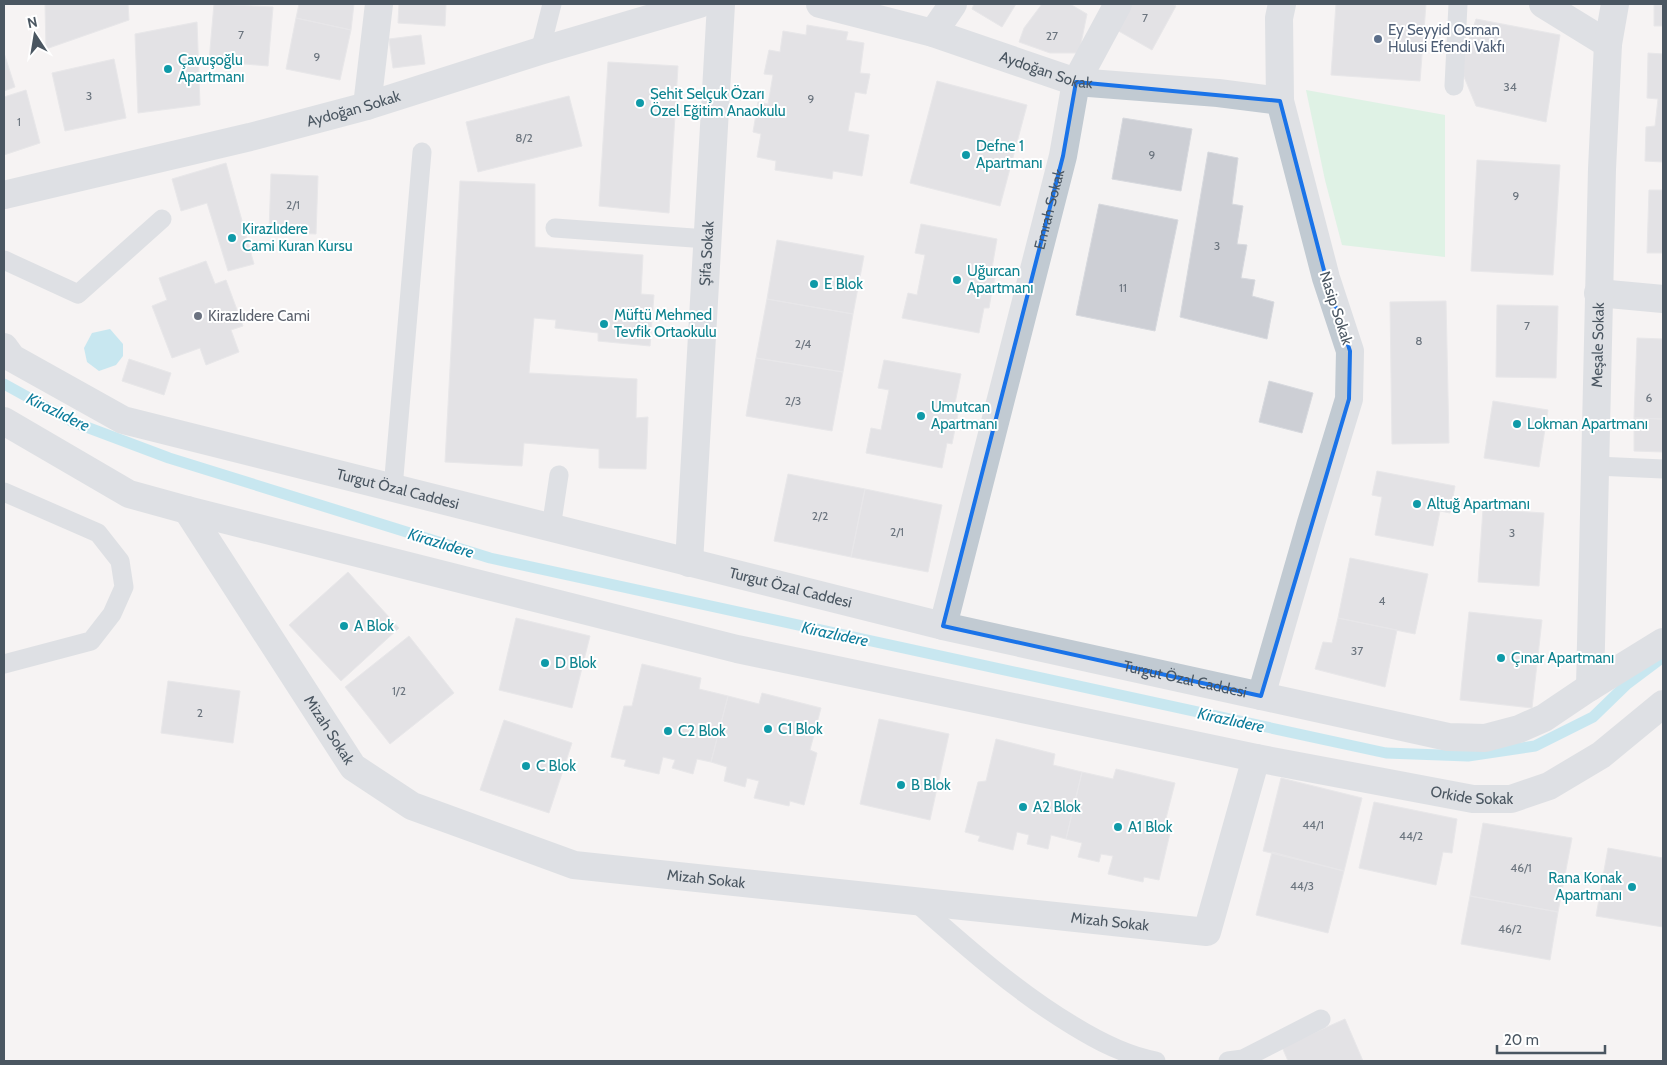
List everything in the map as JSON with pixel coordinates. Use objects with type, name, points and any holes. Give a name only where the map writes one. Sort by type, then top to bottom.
[{"type":"street","points":[[367,106],[379,4]]},
{"type":"street","name":"Aydoğan Sokak","points":[[4,195],[250,137],[367,106],[540,51],[699,4]]},
{"type":"street","name":"Şifa Sokak","points":[[689,563],[721,4]]},
{"type":"street","name":"Aydoğan Sokak","points":[[820,4],[933,33],[1076,82],[1218,93],[1280,101]]},
{"type":"street","points":[[933,33],[953,4]]},
{"type":"street","name":"Emrah Sokak","points":[[943,626],[1063,156],[1076,82],[1118,4]]},
{"type":"street","name":"Nasip Sokak","points":[[1261,696],[1349,399],[1350,351],[1326,278],[1280,101],[1279,18],[1282,4]]},
{"type":"street","points":[[1543,4],[1608,44]]},
{"type":"street","name":"Meşale Sokak","points":[[1590,687],[1602,169],[1608,44],[1615,4]]},
{"type":"street","points":[[1598,293],[1663,300]]},
{"type":"street","name":"Turgut Özal Caddesi","points":[[4,347],[12,358],[123,420],[943,626],[1448,737],[1485,738],[1519,729],[1544,718],[1590,687]]},
{"type":"street","points":[[4,421],[129,494],[187,510],[737,649],[1256,758]]},
{"type":"street","name":"Mizah Sokak","points":[[187,510],[353,767],[412,806],[574,864],[1207,932],[1256,758]]},
{"type":"street","points":[[1590,687],[1663,642]]},
{"type":"street","name":"Orkide Sokak","points":[[1256,758],[1473,799],[1511,799],[1549,786],[1601,756],[1663,704]]},
{"type":"lane","points":[[540,51],[552,4]]},
{"type":"lane","points":[[1454,86],[1458,4]]},
{"type":"lane","points":[[394,488],[422,152]]},
{"type":"lane","points":[[4,260],[78,294],[162,219]]},
{"type":"lane","points":[[556,228],[707,239]]},
{"type":"lane","points":[[1596,466],[1663,469]]},
{"type":"lane","points":[[551,528],[559,475]]},
{"type":"lane","points":[[4,492],[98,533],[120,561],[124,587],[112,614],[91,641],[4,664]]},
{"type":"lane","points":[[914,900],[977,957],[1044,1008],[1093,1038],[1139,1058],[1156,1061]]},
{"type":"lane","points":[[1228,1061],[1243,1059],[1321,1019]]},
{"type":"highlighted area","points":[[1076,82],[1280,101],[1326,278],[1350,351],[1349,399],[1261,696],[943,626],[1063,156]]},
{"type":"green space","points":[[1306,90],[1445,115],[1445,257],[1342,245],[1325,180]]},
{"type":"water","points":[[110,329],[123,344],[123,356],[116,365],[99,371],[87,362],[84,348],[92,333]]},
{"type":"building","points":[[45,4],[128,4],[129,20],[46,49]]},
{"type":"building","points":[[214,4],[273,7],[268,66],[209,61]]},
{"type":"building","points":[[299,4],[354,4],[351,30],[296,18]]},
{"type":"building","points":[[399,4],[446,4],[445,26],[398,23]]},
{"type":"building","points":[[974,4],[1016,4],[1002,27],[972,9]]},
{"type":"building","points":[[1042,4],[1070,4],[1087,14],[1079,53],[1050,53],[1019,42],[1024,28]]},
{"type":"building","points":[[1128,4],[1172,4],[1176,6],[1152,50],[1115,29]]},
{"type":"building","name":"Ey Seyyid Osman Hulusi Efendi Vakfı","points":[[1336,4],[1426,4],[1420,81],[1331,75]]},
{"type":"building","points":[[1654,4],[1663,4],[1663,26],[1654,26]]},
{"type":"building","points":[[296,18],[351,30],[340,80],[286,69]]},
{"type":"building","points":[[1476,19],[1560,35],[1546,122],[1476,106],[1460,67]]},
{"type":"building","name":"Çavuşoğlu Apartmanı","points":[[197,22],[200,105],[138,113],[135,34]]},
{"type":"building","points":[[807,25],[848,32],[846,40],[864,43],[860,73],[870,74],[866,94],[855,92],[848,131],[869,135],[862,176],[833,171],[832,179],[775,170],[776,161],[757,157],[761,134],[753,132],[758,102],[768,104],[773,75],[764,74],[769,50],[780,52],[783,31],[806,35]]},
{"type":"building","points":[[421,35],[425,64],[393,68],[389,39]]},
{"type":"building","points":[[4,53],[15,87],[4,91]]},
{"type":"building","points":[[1648,53],[1663,54],[1663,162],[1645,161],[1646,127],[1655,126],[1658,99],[1647,98]]},
{"type":"building","points":[[114,59],[126,118],[65,131],[52,73]]},
{"type":"building","name":"Şehit Selçuk Özarı Özel Eğitim Anaokulu","points":[[608,62],[678,66],[669,213],[599,206]]},
{"type":"building","name":"Defne 1 Apartmanı","points":[[937,81],[1027,105],[1000,206],[910,183]]},
{"type":"building","points":[[26,90],[40,143],[4,155],[4,97]]},
{"type":"building","points":[[569,96],[582,146],[478,172],[466,122]]},
{"type":"building","points":[[1123,118],[1192,129],[1181,191],[1112,179]]},
{"type":"building","points":[[1208,152],[1238,158],[1232,204],[1243,206],[1237,244],[1247,245],[1241,278],[1255,280],[1252,296],[1274,302],[1267,339],[1180,317]]},
{"type":"building","points":[[1477,160],[1560,165],[1553,275],[1471,271]]},
{"type":"building","name":"Kirazlıdere Cami Kuran Kursu","points":[[226,163],[254,264],[228,271],[207,203],[181,211],[172,179]]},
{"type":"building","points":[[271,174],[318,176],[316,234],[269,232]]},
{"type":"building","name":"Müftü Mehmed Tevfik Ortaokulu","points":[[460,181],[535,184],[535,247],[643,255],[641,294],[654,295],[650,346],[598,341],[598,333],[555,328],[556,320],[534,318],[529,373],[637,379],[636,418],[648,417],[646,469],[599,468],[599,449],[524,443],[522,466],[445,462]]},
{"type":"building","points":[[1649,190],[1663,190],[1663,253],[1647,253]]},
{"type":"building","points":[[1099,204],[1178,220],[1155,331],[1076,315]]},
{"type":"building","name":"Uğurcan Apartmanı","points":[[921,224],[997,239],[992,268],[997,269],[989,308],[984,308],[979,333],[902,318],[908,293],[917,295],[925,255],[915,253]]},
{"type":"building","name":"E Blok","points":[[777,240],[864,256],[853,314],[767,299]]},
{"type":"building","name":"Kirazlıdere Cami","points":[[206,261],[215,284],[226,280],[243,326],[231,330],[239,352],[206,365],[200,348],[172,358],[152,306],[167,300],[159,278]]},
{"type":"building","points":[[767,299],[853,314],[843,372],[756,358]]},
{"type":"building","points":[[1446,301],[1449,443],[1392,444],[1390,302]]},
{"type":"building","points":[[1497,305],[1558,306],[1556,378],[1496,377]]},
{"type":"building","points":[[1637,338],[1663,339],[1663,419],[1634,418]]},
{"type":"building","points":[[756,358],[843,372],[832,431],[746,416]]},
{"type":"building","points":[[129,359],[171,373],[164,395],[122,381]]},
{"type":"building","name":"Umutcan Apartmanı","points":[[884,360],[961,374],[955,403],[960,404],[952,444],[947,443],[942,468],[866,453],[871,428],[881,430],[889,390],[878,388]]},
{"type":"building","points":[[1269,381],[1313,393],[1302,433],[1259,422]]},
{"type":"building","name":"Lokman Apartmanı","points":[[1493,401],[1548,410],[1539,467],[1484,458]]},
{"type":"building","points":[[1634,418],[1663,419],[1663,452],[1634,451]]},
{"type":"building","name":"Altuğ Apartmanı","points":[[1377,471],[1455,486],[1450,513],[1440,511],[1433,546],[1375,535],[1382,497],[1372,495]]},
{"type":"building","points":[[788,474],[865,489],[851,557],[774,541]]},
{"type":"building","points":[[865,489],[942,505],[928,572],[851,557]]},
{"type":"building","points":[[1483,509],[1544,513],[1539,586],[1478,582]]},
{"type":"building","points":[[1350,558],[1428,574],[1415,634],[1338,618]]},
{"type":"building","name":"A Blok","points":[[348,572],[399,628],[341,681],[289,625]]},
{"type":"building","name":"Çınar Apartmanı","points":[[1469,612],[1542,620],[1532,708],[1460,700]]},
{"type":"building","name":"D Blok","points":[[516,618],[590,636],[572,708],[499,690]]},
{"type":"building","points":[[1338,618],[1397,630],[1385,687],[1315,669],[1323,642],[1332,643]]},
{"type":"building","points":[[409,636],[454,693],[390,744],[345,687]]},
{"type":"building","name":"C2 Blok","points":[[642,664],[701,678],[699,689],[728,696],[711,762],[697,759],[693,774],[672,768],[675,760],[663,757],[659,774],[624,766],[626,760],[611,757],[624,706],[632,706]]},
{"type":"building","points":[[168,681],[240,691],[233,743],[161,733]]},
{"type":"building","name":"C1 Blok","points":[[762,693],[821,708],[810,750],[817,753],[804,805],[790,801],[789,806],[754,798],[759,781],[747,778],[745,787],[724,781],[727,767],[711,762],[728,696],[759,704]]},
{"type":"building","name":"B Blok","points":[[879,719],[949,734],[930,820],[860,804]]},
{"type":"building","name":"C Blok","points":[[504,720],[572,743],[549,813],[480,790]]},
{"type":"building","name":"A2 Blok","points":[[996,739],[1055,754],[1053,765],[1082,772],[1066,839],[1051,835],[1048,849],[1027,844],[1029,835],[1017,832],[1013,850],[978,841],[980,836],[965,832],[978,782],[986,781]]},
{"type":"building","name":"A1 Blok","points":[[1116,769],[1175,783],[1164,826],[1171,829],[1159,880],[1144,877],[1143,882],[1108,874],[1113,856],[1101,854],[1099,862],[1078,857],[1082,843],[1066,839],[1082,772],[1113,779]]},
{"type":"building","points":[[1281,778],[1362,798],[1344,871],[1263,851]]},
{"type":"building","points":[[1374,802],[1457,819],[1452,853],[1443,852],[1436,885],[1359,868]]},
{"type":"building","points":[[1483,823],[1572,838],[1558,912],[1470,896]]},
{"type":"building","name":"Rana Konak Apartmanı","points":[[1608,848],[1663,858],[1663,927],[1596,916]]},
{"type":"building","points":[[1272,852],[1344,871],[1328,933],[1256,915]]},
{"type":"building","points":[[1470,896],[1558,912],[1550,960],[1461,944]]},
{"type":"building","points":[[1345,1019],[1363,1061],[1288,1061],[1282,1047]]},
{"type":"waterway","name":"Kirazlıdere","points":[[4,384],[73,422],[169,458],[490,558],[1386,753],[1468,756],[1535,746],[1593,717],[1627,684],[1663,657]]},
{"type":"place","name":"Ey Seyyid Osman Hulusi Efendi Vakfı","points":[[1378,39]]},
{"type":"place","name":"Çavuşoğlu Apartmanı","points":[[168,69]]},
{"type":"place","name":"Şehit Selçuk Özarı Özel Eğitim Anaokulu","points":[[640,103]]},
{"type":"place","name":"Defne 1 Apartmanı","points":[[966,155]]},
{"type":"place","name":"Kirazlıdere Cami Kuran Kursu","points":[[232,238]]},
{"type":"place","name":"Uğurcan Apartmanı","points":[[957,280]]},
{"type":"place","name":"E Blok","points":[[814,284]]},
{"type":"place","name":"Kirazlıdere Cami","points":[[198,316]]},
{"type":"place","name":"Müftü Mehmed Tevfik Ortaokulu","points":[[604,324]]},
{"type":"place","name":"Umutcan Apartmanı","points":[[921,416]]},
{"type":"place","name":"Lokman Apartmanı","points":[[1517,424]]},
{"type":"place","name":"Altuğ Apartmanı","points":[[1417,504]]},
{"type":"place","name":"A Blok","points":[[344,626]]},
{"type":"place","name":"Çınar Apartmanı","points":[[1501,658]]},
{"type":"place","name":"D Blok","points":[[545,663]]},
{"type":"place","name":"C1 Blok","points":[[768,729]]},
{"type":"place","name":"C2 Blok","points":[[668,731]]},
{"type":"place","name":"C Blok","points":[[526,766]]},
{"type":"place","name":"B Blok","points":[[901,785]]},
{"type":"place","name":"A2 Blok","points":[[1023,807]]},
{"type":"place","name":"A1 Blok","points":[[1118,827]]},
{"type":"place","name":"Rana Konak Apartmanı","points":[[1632,887]]}]
